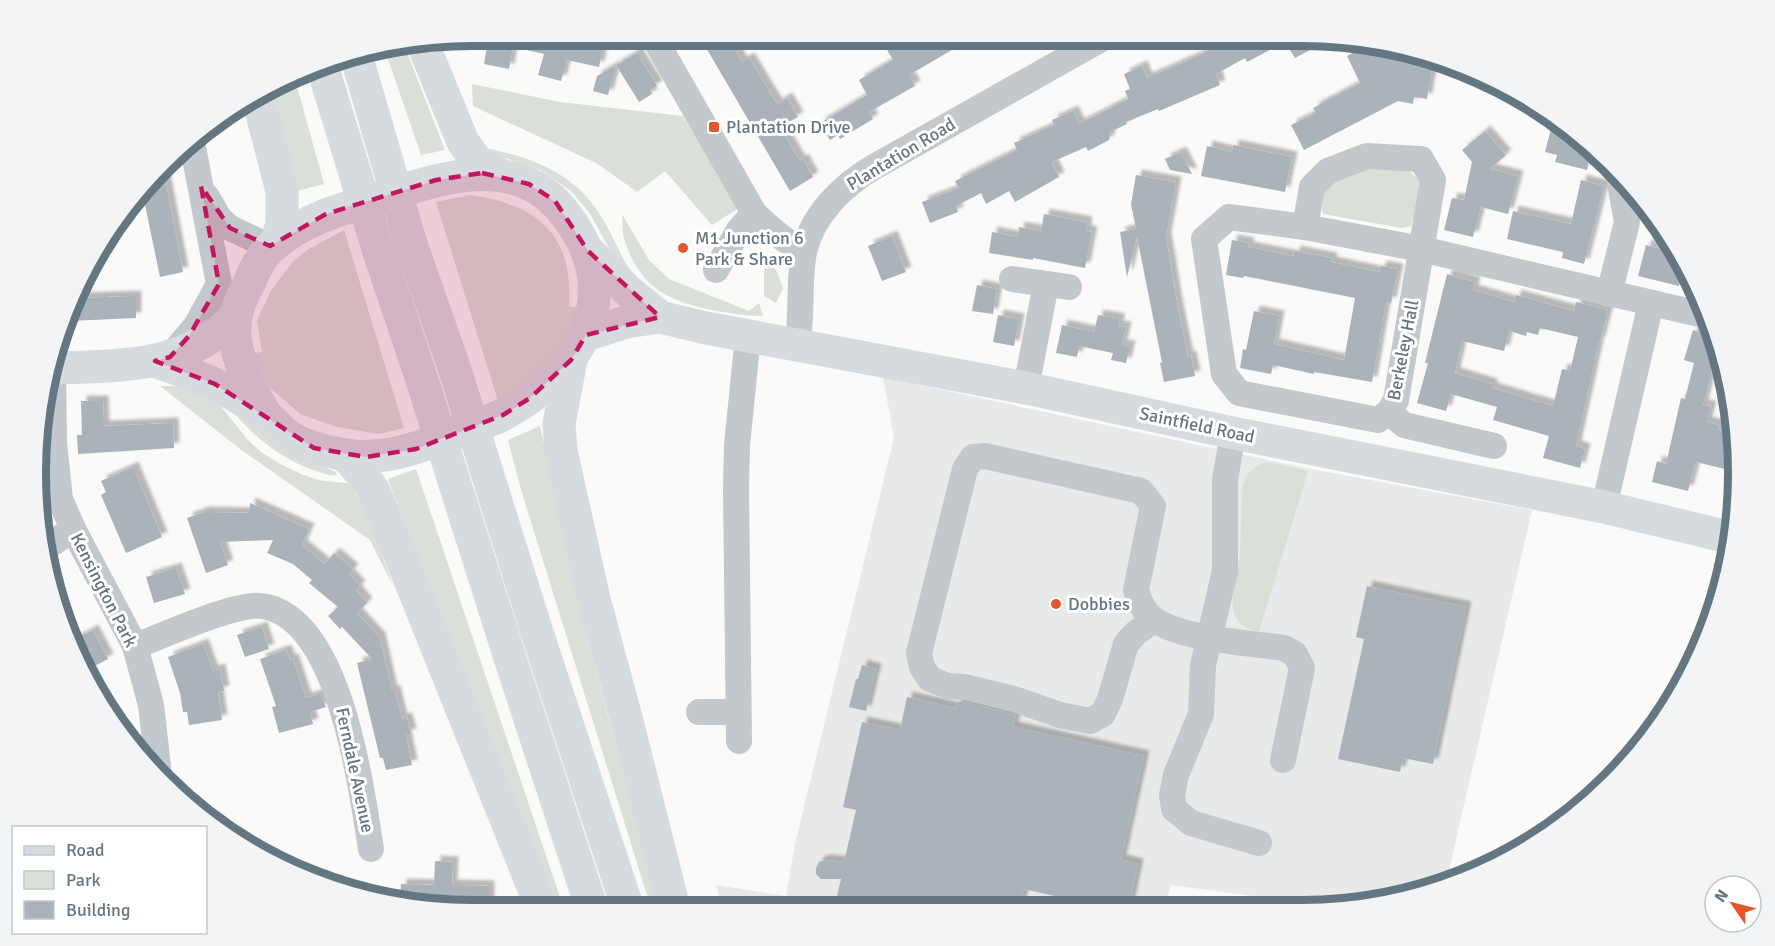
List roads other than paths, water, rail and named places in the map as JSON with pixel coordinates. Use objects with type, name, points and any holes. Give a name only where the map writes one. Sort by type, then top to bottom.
[{"type":"main road","points":[[425,49],[463,142],[479,164],[503,176]]},
{"type":"main road","points":[[358,62],[411,244],[625,900]]},
{"type":"main road","points":[[325,73],[379,252],[589,900]]},
{"type":"main road","points":[[60,368],[105,367],[162,359],[206,341],[223,330],[231,303],[273,245],[282,225],[282,191],[259,104]]},
{"type":"main road","points":[[273,245],[326,214],[436,180],[482,173],[530,184],[555,201],[576,226],[588,251],[595,294],[559,424],[561,451],[594,598],[672,900]]},
{"type":"main road","name":"Saintfield Road","points":[[588,251],[627,290],[660,316]]},
{"type":"main road","points":[[231,303],[242,364],[251,389],[265,414]]},
{"type":"main road","name":"Saintfield Road","points":[[579,348],[626,322],[660,316],[748,336],[1026,388],[1233,433],[1604,507],[1724,536]]},
{"type":"main road","points":[[162,359],[215,384],[265,414],[286,434],[314,448],[366,457],[416,449],[503,415],[551,381],[579,348]]},
{"type":"main road","points":[[345,455],[375,493],[538,900]]},
{"type":"street","points":[[658,46],[754,213],[769,228],[804,251]]},
{"type":"street","name":"Plantation Road","points":[[797,345],[804,251],[821,216],[834,198],[857,177],[1089,46]]},
{"type":"street","points":[[194,151],[231,303]]},
{"type":"street","name":"Berkeley Hall","points":[[1305,227],[1312,187],[1328,171],[1366,156],[1421,159],[1433,180],[1396,399],[1389,412],[1404,425],[1494,446]]},
{"type":"street","points":[[201,186],[219,218],[230,228],[253,240],[273,245]]},
{"type":"street","points":[[1609,294],[1627,222],[1621,190]]},
{"type":"street","points":[[716,270],[739,230],[754,213]]},
{"type":"street","points":[[1389,412],[1378,420],[1239,393],[1224,374],[1204,239],[1229,217],[1305,227],[1421,249],[1697,314]]},
{"type":"street","points":[[1012,279],[1058,286],[1026,388]]},
{"type":"street","points":[[1604,507],[1651,303]]},
{"type":"street","points":[[739,741],[737,445],[748,336]]},
{"type":"street","name":"Kensington Park","points":[[52,404],[60,499],[73,529],[135,646],[152,705],[158,760]]},
{"type":"street","points":[[1233,433],[1225,480],[1225,571],[1203,665],[1201,714],[1176,775],[1172,795],[1174,809],[1191,823],[1259,843]]},
{"type":"street","points":[[1154,620],[1125,644],[1110,699],[1102,714],[1090,721],[1060,715],[1017,700],[965,687],[948,686],[930,679],[922,667],[919,653],[964,469],[973,457],[985,456],[1141,490],[1153,506],[1136,590],[1139,602],[1154,620],[1170,628],[1209,637],[1284,648],[1295,654],[1302,668],[1283,760]]},
{"type":"street","points":[[53,544],[73,529]]},
{"type":"street","name":"Ferndale Avenue","points":[[135,646],[235,609],[261,606],[282,613],[302,630],[323,661],[339,698],[353,746],[371,849]]},
{"type":"street","points":[[699,712],[738,712]]},
{"type":"place","name":"Plantation Drive","points":[[714,127]]},
{"type":"place","name":"M1 Junction 6 Park & Share","points":[[683,248]]},
{"type":"place","name":"Dobbies","points":[[1056,604]]}]
